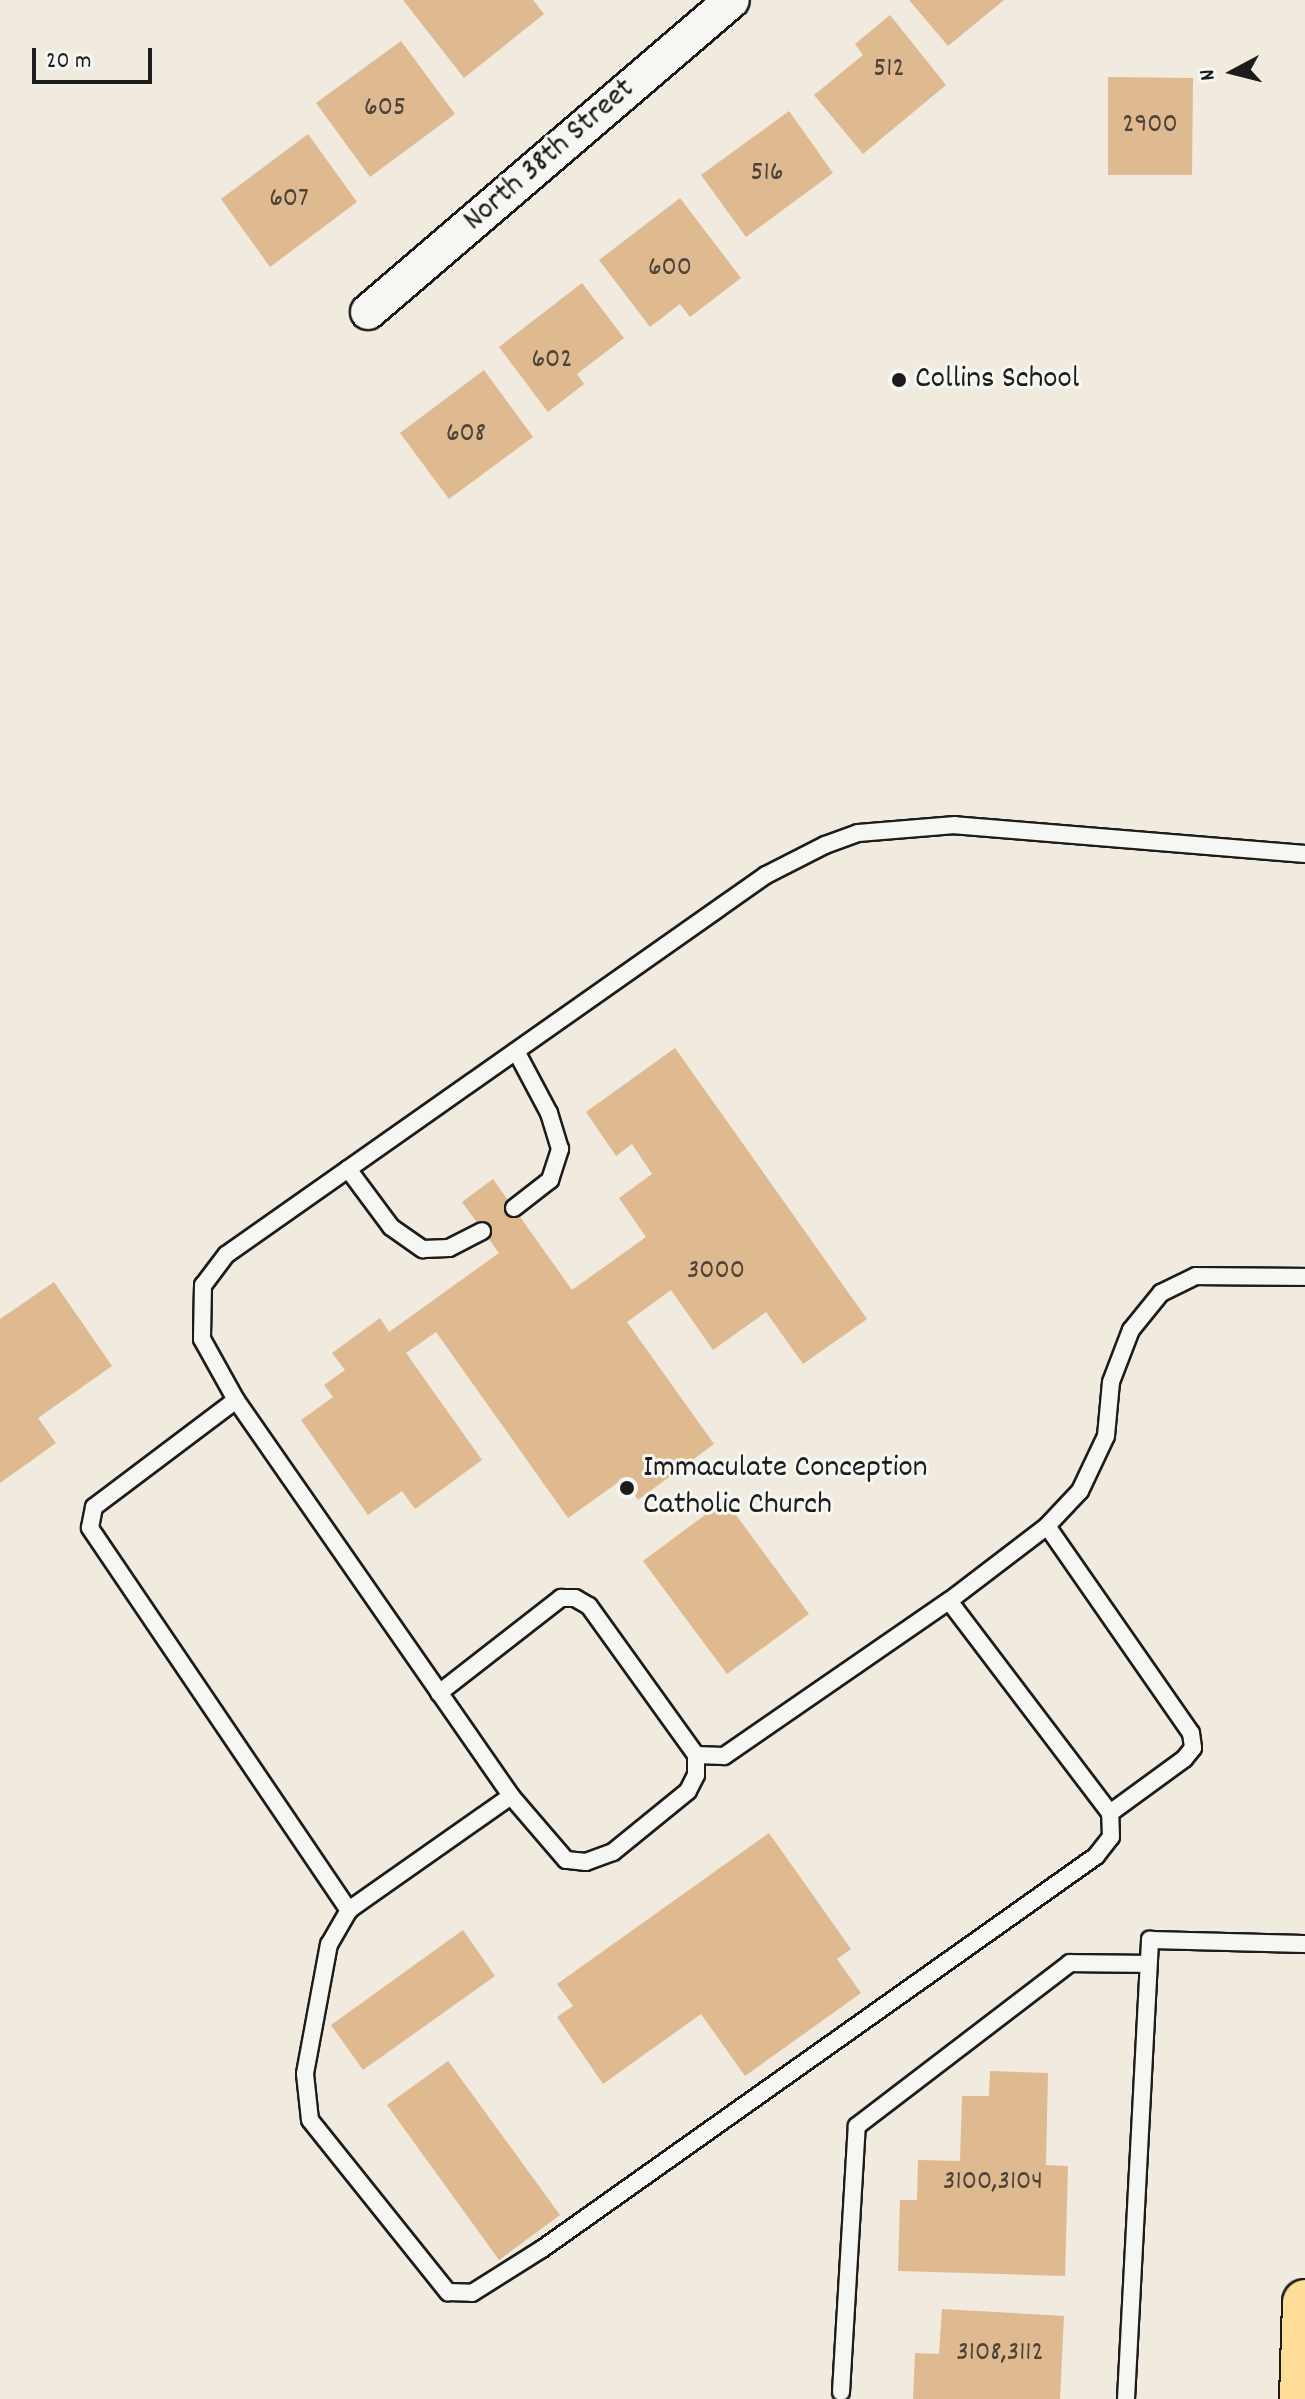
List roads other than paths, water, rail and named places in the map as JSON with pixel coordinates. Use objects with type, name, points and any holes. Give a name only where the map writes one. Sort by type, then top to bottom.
[{"type":"main road","points":[[1302,2399],[1305,2302]]},
{"type":"street","name":"North 38th Street","points":[[368,312],[732,0]]},
{"type":"lane","points":[[439,1693],[561,1598],[575,1598],[589,1606],[696,1755],[696,1775],[688,1791],[613,1852],[586,1862],[566,1860],[511,1796],[439,1693],[236,1400],[202,1339],[203,1285],[226,1255],[766,875],[858,833],[955,825],[1305,854]]},
{"type":"lane","points":[[514,1208],[550,1180],[560,1149],[549,1113],[516,1051]]},
{"type":"lane","points":[[348,1169],[391,1227],[423,1249],[449,1248],[482,1231]]},
{"type":"lane","points":[[696,1755],[724,1756],[949,1601],[1047,1526],[1080,1491],[1106,1436],[1111,1382],[1131,1330],[1161,1293],[1196,1276],[1305,1277]]},
{"type":"lane","points":[[236,1400],[89,1515],[90,1528],[349,1910]]},
{"type":"lane","points":[[1047,1526],[1191,1733],[1193,1748],[1184,1759],[1110,1813]]},
{"type":"lane","points":[[511,1796],[349,1910],[329,1944],[305,2074],[310,2120],[448,2292],[472,2293],[1096,1856],[1111,1837],[1110,1813],[949,1601]]},
{"type":"lane","points":[[1126,2399],[1150,1940],[1305,1944]]},
{"type":"lane","points":[[841,2392],[857,2126],[1070,1963],[1148,1964]]},
{"type":"place","name":"Collins School","points":[[899,380]]},
{"type":"place","name":"Immaculate Conception Catholic Church","points":[[627,1488]]}]
